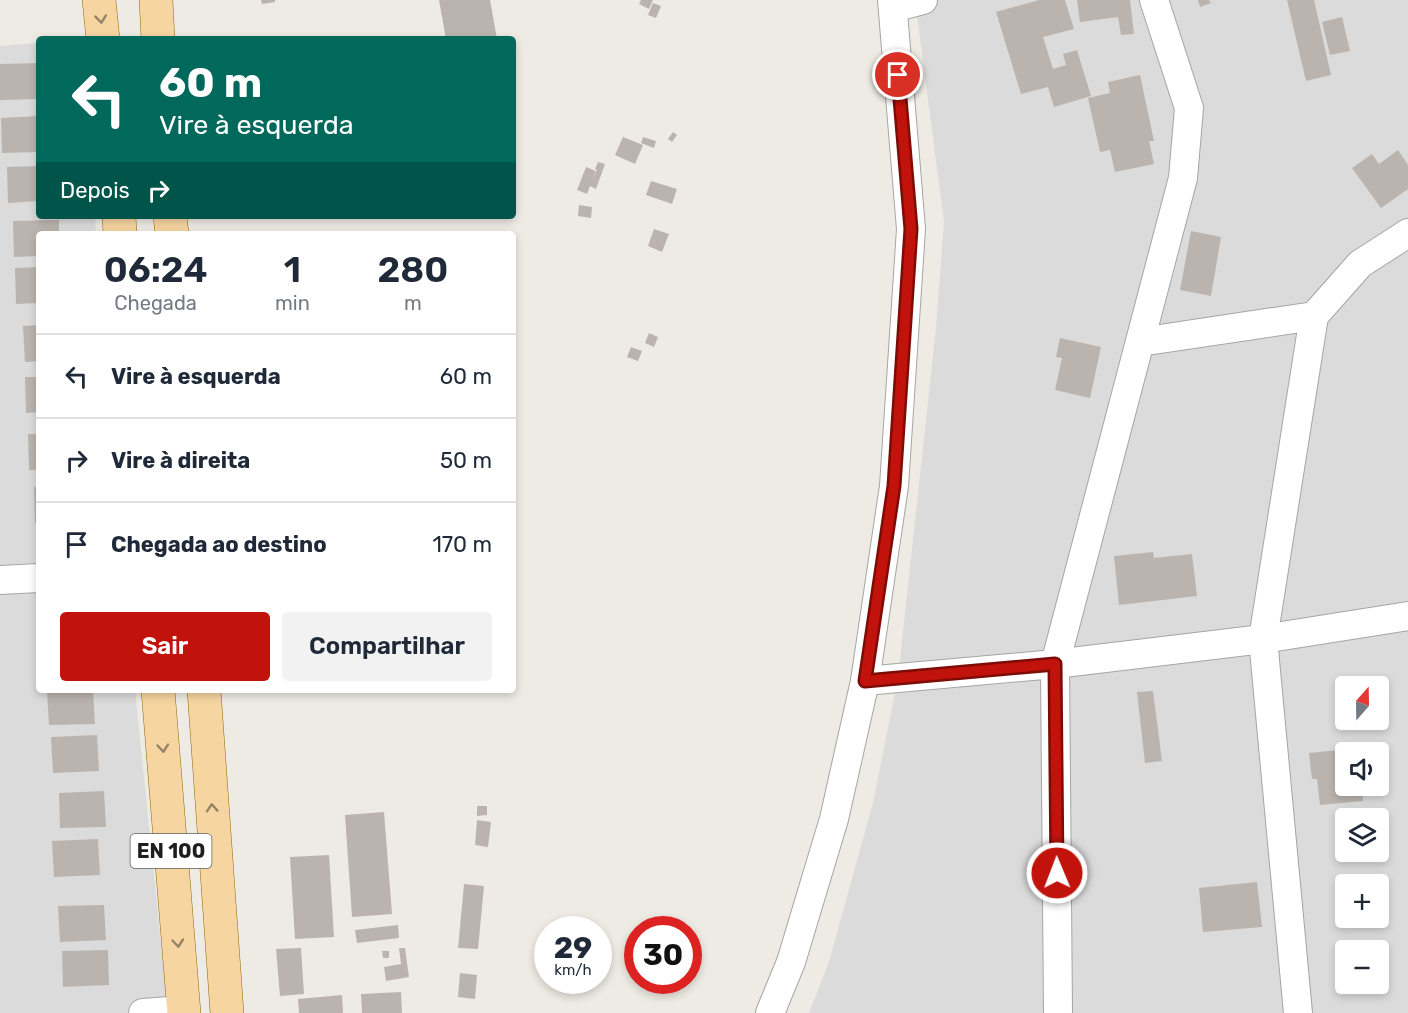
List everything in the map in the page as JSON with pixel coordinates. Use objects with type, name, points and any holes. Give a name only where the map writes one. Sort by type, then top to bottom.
[{"type":"main road","points":[[99,0],[103,36]]},
{"type":"main road","points":[[156,0],[158,36]]},
{"type":"main road","name":"EN 100","points":[[158,693],[184,1012]]},
{"type":"main road","name":"EN 100","points":[[204,693],[227,1013]]},
{"type":"street","points":[[770,1013],[791,962],[834,819],[865,681],[894,486],[911,229],[893,4],[923,0]]},
{"type":"street","points":[[1058,1013],[1055,664],[1184,178],[1189,108],[1154,0]]},
{"type":"street","points":[[1298,1013],[1263,639],[1314,316],[1360,264],[1408,233]]},
{"type":"street","points":[[1140,342],[1314,316]]},
{"type":"street","points":[[0,580],[36,578]]},
{"type":"street","points":[[865,681],[1055,664],[1263,639],[1408,616]]},
{"type":"street","points":[[143,1013],[184,1012]]},
{"type":"shaded area","points":[[915,0],[1408,0],[1408,1013],[809,1013],[829,962],[873,803],[898,678],[936,328],[944,222]]},
{"type":"shaded area","points":[[36,43],[36,219],[95,219],[96,231],[36,231],[36,693],[135,693],[168,1013],[0,1013],[0,46]]},
{"type":"building","points":[[261,0],[275,0],[275,2],[262,4]]},
{"type":"building","points":[[439,0],[490,0],[496,36],[445,36]]},
{"type":"building","points":[[641,0],[653,0],[649,9],[639,4]]},
{"type":"building","points":[[1039,0],[1065,0],[1074,29],[1043,37],[1053,69],[1066,65],[1063,54],[1077,50],[1091,96],[1054,107],[1048,87],[1021,94],[996,12]]},
{"type":"building","points":[[1077,0],[1130,0],[1134,34],[1121,35],[1118,17],[1080,22]]},
{"type":"building","points":[[1198,0],[1209,0],[1211,3],[1200,7]]},
{"type":"building","points":[[1287,0],[1314,0],[1331,75],[1306,81]]},
{"type":"building","points":[[653,3],[661,6],[656,18],[648,15]]},
{"type":"building","points":[[1342,17],[1350,51],[1330,55],[1322,22]]},
{"type":"building","points":[[36,63],[36,99],[0,100],[0,64]]},
{"type":"building","points":[[1140,75],[1154,141],[1149,141],[1154,164],[1115,172],[1110,150],[1100,152],[1088,98],[1110,93],[1108,82]]},
{"type":"building","points":[[36,116],[36,152],[2,153],[1,118]]},
{"type":"building","points":[[673,132],[677,135],[672,142],[668,139]]},
{"type":"building","points":[[623,137],[643,145],[635,164],[615,155]]},
{"type":"building","points":[[643,137],[656,141],[654,148],[641,143]]},
{"type":"building","points":[[1398,150],[1408,165],[1408,189],[1381,208],[1352,168],[1372,154],[1379,164]]},
{"type":"building","points":[[598,162],[605,164],[596,189],[590,186],[587,194],[577,190],[586,167],[596,171],[592,181],[597,170],[595,169]]},
{"type":"building","points":[[36,166],[36,201],[8,203],[7,167]]},
{"type":"building","points":[[651,181],[677,189],[672,204],[646,195]]},
{"type":"building","points":[[579,205],[592,207],[591,218],[578,216]]},
{"type":"building","points":[[59,220],[59,231],[36,231],[36,256],[14,257],[13,221]]},
{"type":"building","points":[[654,229],[669,234],[662,252],[648,246]]},
{"type":"building","points":[[1191,231],[1221,237],[1211,296],[1180,290]]},
{"type":"building","points":[[36,267],[36,303],[16,304],[15,268]]},
{"type":"building","points":[[36,325],[36,361],[25,362],[23,326]]},
{"type":"building","points":[[649,333],[658,337],[654,347],[645,343]]},
{"type":"building","points":[[1060,338],[1101,347],[1090,398],[1055,390],[1062,358],[1056,357]]},
{"type":"building","points":[[631,347],[642,351],[638,361],[627,357]]},
{"type":"building","points":[[25,377],[36,377],[36,412],[26,413]]},
{"type":"building","points":[[28,434],[36,434],[36,470],[29,470]]},
{"type":"building","points":[[34,487],[36,487],[36,523]]},
{"type":"building","points":[[1153,552],[1154,558],[1192,554],[1197,596],[1119,605],[1114,556]]},
{"type":"building","points":[[1153,691],[1162,761],[1145,763],[1137,692]]},
{"type":"building","points":[[47,693],[93,693],[95,724],[49,725]]},
{"type":"building","points":[[97,735],[99,771],[53,773],[51,737]]},
{"type":"building","points":[[1335,750],[1335,796],[1363,796],[1363,801],[1320,805],[1317,779],[1312,779],[1309,753]]},
{"type":"building","points":[[104,791],[106,827],[60,828],[59,793]]},
{"type":"building","points":[[477,806],[487,806],[487,815],[477,816]]},
{"type":"building","points":[[384,812],[392,914],[352,917],[345,815]]},
{"type":"building","points":[[477,820],[491,822],[488,847],[475,845]]},
{"type":"building","points":[[98,839],[100,875],[54,877],[52,841]]},
{"type":"building","points":[[329,855],[334,937],[295,939],[290,857]]},
{"type":"building","points":[[1257,882],[1262,927],[1203,932],[1199,888]]},
{"type":"building","points":[[464,884],[484,886],[478,949],[458,948]]},
{"type":"building","points":[[104,905],[106,940],[60,942],[58,906]]},
{"type":"building","points":[[398,925],[399,938],[357,943],[355,930]]},
{"type":"building","points":[[301,948],[304,994],[280,996],[276,949]]},
{"type":"building","points":[[399,948],[405,948],[409,977],[386,981],[384,967],[401,964]]},
{"type":"building","points":[[108,950],[109,985],[63,987],[62,951]]},
{"type":"building","points":[[382,951],[389,951],[389,958],[383,958]]},
{"type":"building","points":[[460,973],[477,975],[475,999],[458,997]]},
{"type":"building","points":[[401,992],[402,1013],[362,1013],[361,994]]},
{"type":"building","points":[[342,995],[343,1013],[299,1013],[298,999]]},
{"type":"route","points":[[898,75],[911,229],[894,486],[865,681],[1055,664],[1057,873]]}]
